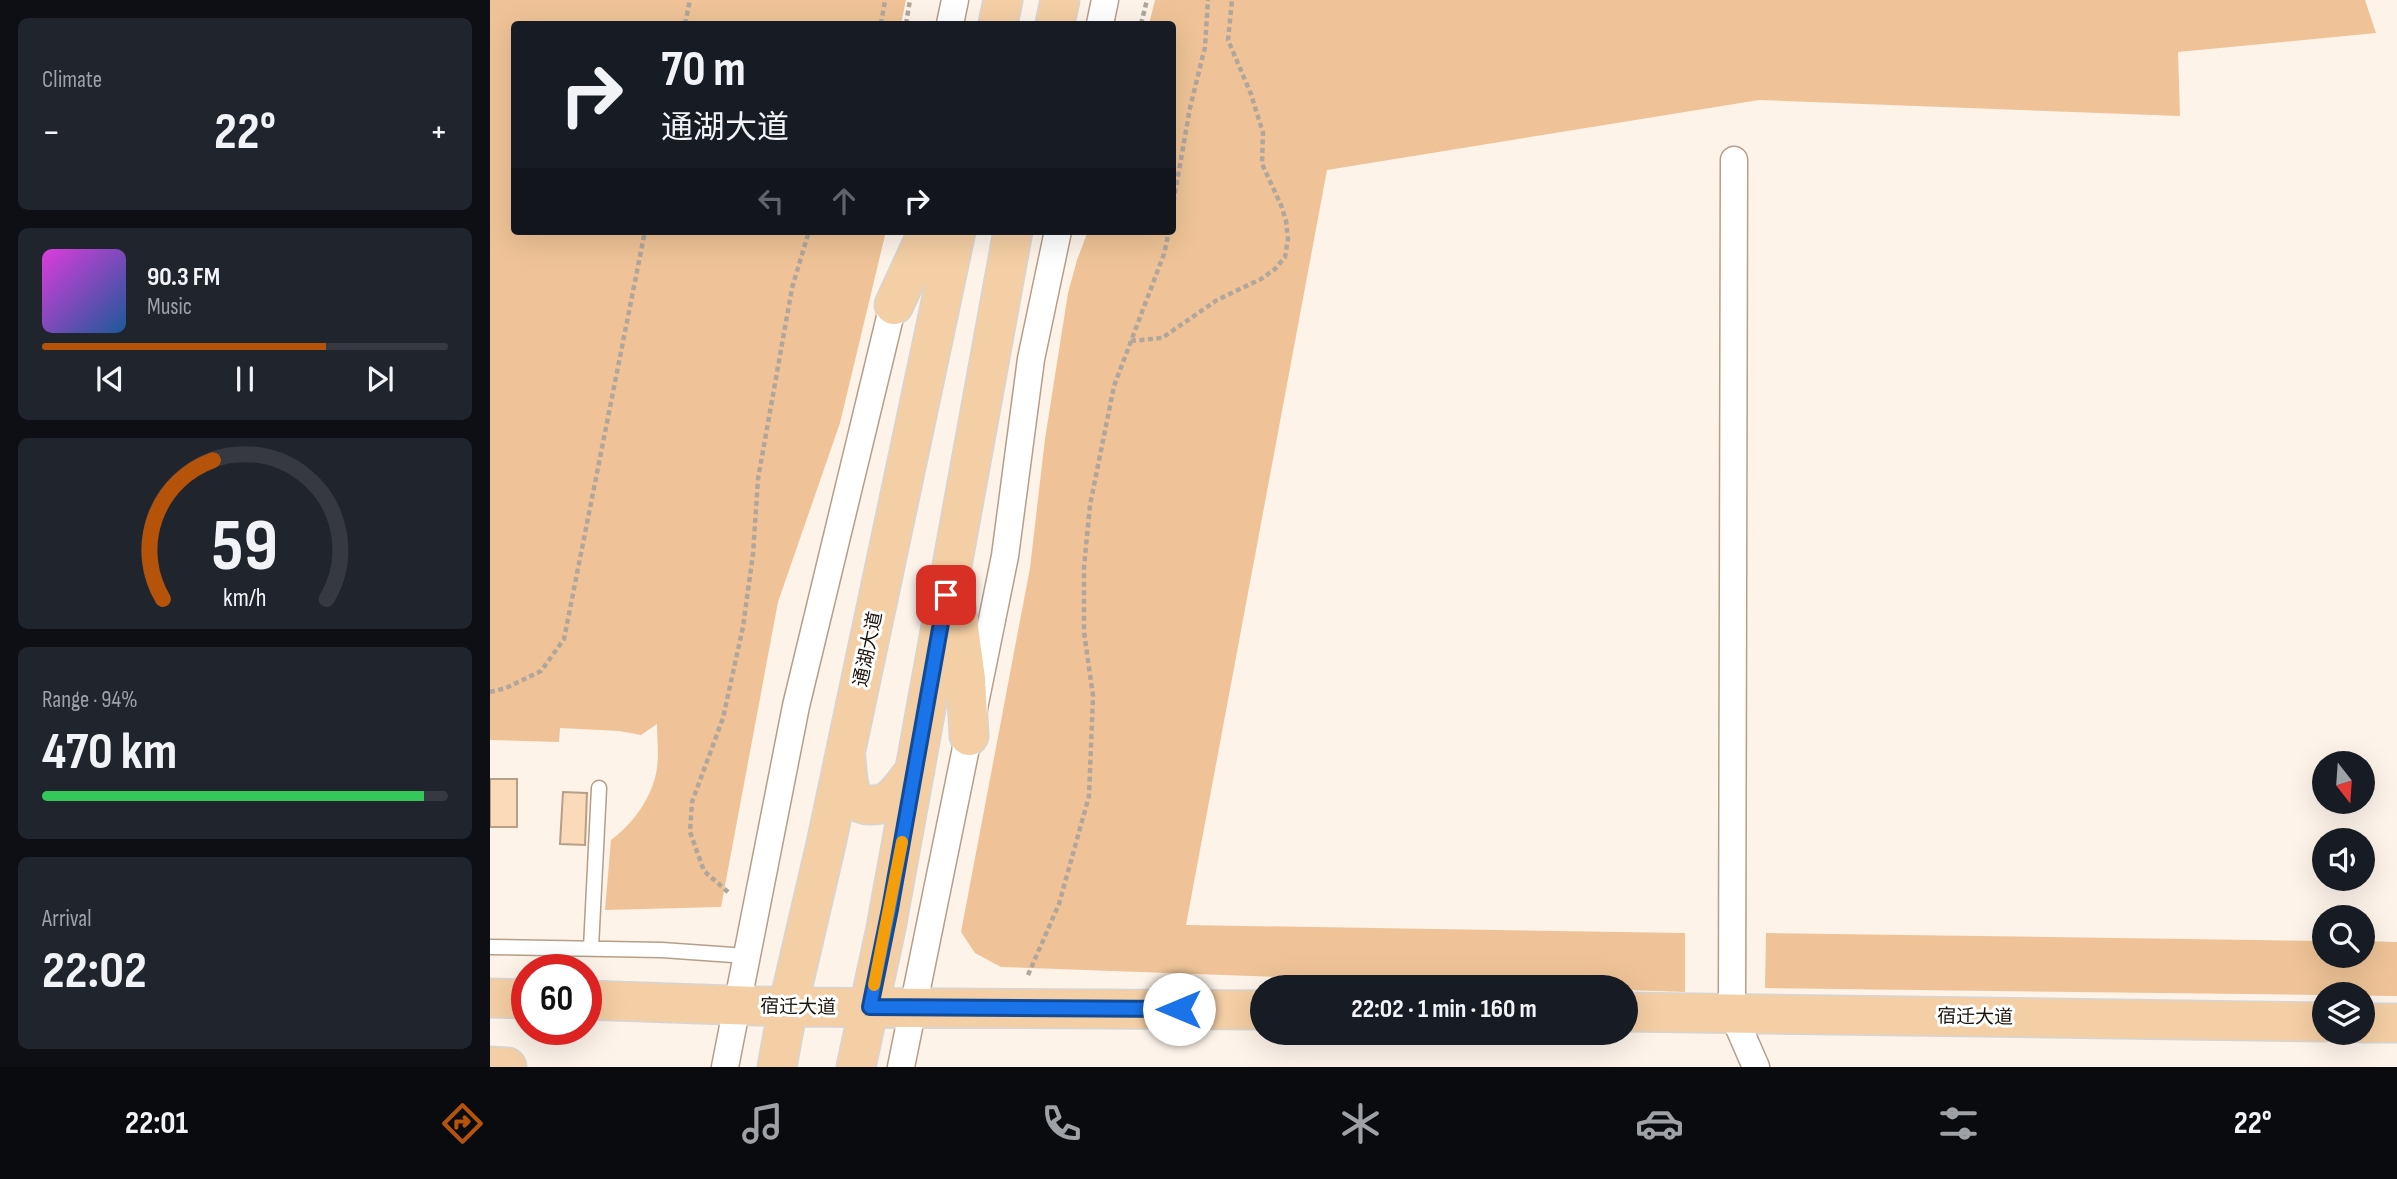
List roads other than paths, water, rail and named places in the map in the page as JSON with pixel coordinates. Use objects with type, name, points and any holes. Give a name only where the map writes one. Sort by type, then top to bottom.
[{"type":"main road","points":[[999,21],[1003,0]]},
{"type":"main road","points":[[1056,21],[1060,0]]},
{"type":"main road","points":[[894,305],[926,235]]},
{"type":"main road","name":"通湖大道","points":[[777,1067],[955,235]]},
{"type":"main road","points":[[856,1067],[915,771],[1012,235]]},
{"type":"main road","points":[[951,569],[966,679],[968,736]]},
{"type":"main road","points":[[846,749],[848,785],[854,799],[864,806],[878,805],[890,800],[915,771]]},
{"type":"main road","points":[[490,998],[511,999]]},
{"type":"main road","name":"宿迁大道","points":[[602,1000],[788,1007],[1250,1010]]},
{"type":"main road","name":"宿迁大道","points":[[1638,1012],[2312,1022]]},
{"type":"main road","points":[[2375,1023],[2397,1023]]},
{"type":"main road","points":[[490,1066],[507,1067]]},
{"type":"street","points":[[951,21],[955,0]]},
{"type":"street","points":[[1101,21],[1105,0]]},
{"type":"street","points":[[1734,160],[1732,1012],[1756,1067]]},
{"type":"street","points":[[725,1067],[796,706],[894,305],[908,235]]},
{"type":"street","points":[[901,1067],[1005,556],[1031,359],[1057,235]]},
{"type":"lane","points":[[591,948],[599,788]]},
{"type":"lane","points":[[490,947],[662,950],[747,956]]}]
